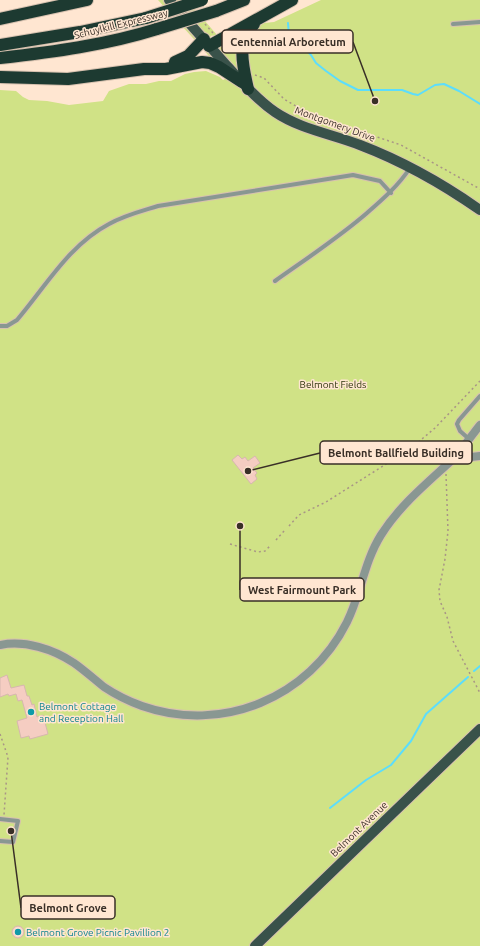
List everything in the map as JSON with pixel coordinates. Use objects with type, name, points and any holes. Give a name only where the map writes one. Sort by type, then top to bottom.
[{"type":"highway","points":[[0,19],[87,0]]},
{"type":"highway","name":"Schuylkill Expressway","points":[[0,45],[80,32],[146,18],[202,0]]},
{"type":"highway","name":"Schuylkill Expressway","points":[[0,58],[60,51],[107,41],[157,29],[216,11],[244,0]]},
{"type":"highway","points":[[144,69],[180,61],[206,42],[258,19],[292,0]]},
{"type":"highway","points":[[246,82],[242,48],[243,42],[258,19]]},
{"type":"highway","points":[[0,77],[68,79],[144,69],[166,68],[198,62],[206,63],[226,71],[246,82]]},
{"type":"main road","name":"Montgomery Drive","points":[[169,0],[206,42],[246,82],[266,106],[287,119],[360,145],[410,168],[446,188],[480,210]]},
{"type":"main road","name":"Belmont Avenue","points":[[255,946],[480,729]]},
{"type":"street","points":[[0,645],[24,644],[58,654],[75,664],[120,697],[142,706],[163,711],[183,715],[209,715],[234,711],[260,703],[283,692],[293,685],[312,670],[328,652],[341,633],[352,610],[364,572],[380,537],[395,516],[414,494],[453,459],[480,424]]},
{"type":"street","points":[[453,459],[480,456]]},
{"type":"lane","points":[[453,24],[480,22]]},
{"type":"lane","points":[[275,281],[348,229],[391,193],[410,168]]},
{"type":"lane","points":[[0,326],[7,326],[17,320],[69,255],[90,236],[109,224],[133,213],[166,205],[352,174],[380,181],[391,193]]},
{"type":"lane","points":[[469,439],[460,431],[457,424],[462,416],[480,396]]},
{"type":"lane","points":[[0,841],[13,842],[18,821],[2,819]]},
{"type":"path","points":[[224,45],[235,56]]},
{"type":"path","points":[[246,82],[261,76],[284,99],[309,114],[401,145],[480,189]]},
{"type":"path","points":[[289,526],[299,515],[323,504],[410,449],[435,428],[480,381]]},
{"type":"path","points":[[445,466],[448,500],[448,532],[439,590],[440,601],[453,641],[480,693]]},
{"type":"path","points":[[276,540],[285,530]]},
{"type":"path","points":[[230,544],[258,552],[265,551],[272,545]]},
{"type":"path","points":[[0,734],[8,757],[2,819]]},
{"type":"green space","name":"Belmont Fields","points":[[158,0],[187,0],[217,35],[210,36],[223,48],[225,43],[242,34],[249,66],[248,46],[256,29],[260,25],[274,22],[321,0],[480,0],[480,946],[0,946],[0,90],[16,91],[29,100],[47,101],[69,105],[103,101],[109,91],[129,84],[146,84],[159,81],[171,81],[185,74],[194,72],[206,71],[220,77],[223,80],[227,78],[203,49]]},
{"type":"building","points":[[238,455],[242,459],[245,457],[248,461],[255,456],[260,463],[253,468],[257,473],[255,475],[257,479],[251,484],[232,460]]},
{"type":"building","name":"Belmont Cottage and Reception Hall","points":[[7,675],[11,688],[24,685],[27,696],[29,696],[32,705],[34,704],[37,717],[43,715],[48,734],[30,739],[29,736],[21,738],[17,721],[27,718],[22,700],[18,701],[16,694],[9,696],[8,694],[0,697],[0,678]]},
{"type":"building","name":"Belmont Grove Picnic Pavillion 2","points":[[20,926],[23,927],[23,937],[16,938],[13,937],[12,930],[13,927]]},
{"type":"waterway","points":[[288,23],[289,35],[292,41],[301,45],[311,55],[316,63],[326,71],[340,81],[358,90],[402,90],[418,95],[435,85],[444,84],[480,104]]},
{"type":"waterway","points":[[474,671],[480,666]]},
{"type":"waterway","points":[[330,808],[366,780],[391,765],[411,741],[426,714],[468,677]]},
{"type":"place","name":"Centennial Arboretum","points":[[375,101]]},
{"type":"place","name":"Belmont Ballfield Building","points":[[248,471]]},
{"type":"place","name":"West Fairmount Park","points":[[240,526]]},
{"type":"place","name":"Belmont Cottage and Reception Hall","points":[[31,712]]},
{"type":"place","name":"Belmont Grove","points":[[11,831]]},
{"type":"place","name":"Belmont Grove Picnic Pavillion 2","points":[[18,932]]}]
